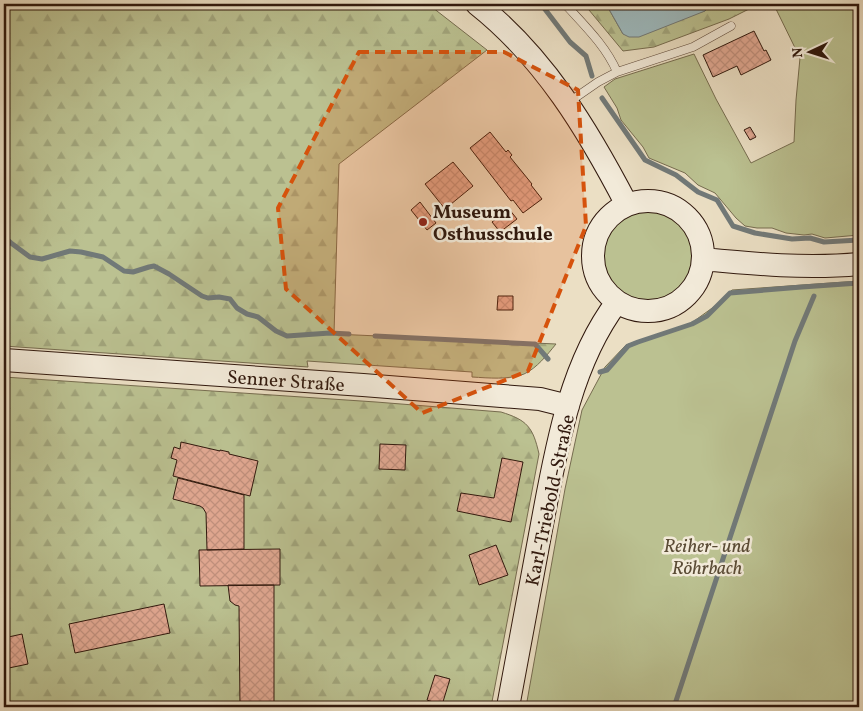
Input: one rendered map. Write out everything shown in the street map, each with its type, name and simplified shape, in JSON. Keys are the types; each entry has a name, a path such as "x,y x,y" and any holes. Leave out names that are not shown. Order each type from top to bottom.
{"street":[{"path":"477,4 525,49 568,102 594,144 627,205"},
{"path":"649,201 668,205 683,213 694,226 701,241 703,259 699,277 688,294 669,307 647,311 626,307 610,296 598,280 594,263 594,245 601,228 612,214 627,205 649,201"},
{"path":"703,259 806,266 859,264"},
{"name":"Karl-Triebold-Straße","path":"508,707 550,486 568,406 576,380 593,342 602,324 617,302"},
{"name":"Senner Straße","path":"4,360 540,399 568,406"}],"lane":[{"path":"565,4 605,49 617,72"},
{"path":"568,102 617,72 693,47 731,26"}],"highlighted area":[{"path":"359,52 504,52 578,90 586,226 528,371 422,413 286,289 278,208"}],"green space":[{"path":"4,4 428,4 487,50 339,164 334,334 556,344 542,361 524,374 498,378 472,377 472,372 307,361 308,367 4,346"},
{"path":"584,4 606,4 623,34 705,11 712,4 759,4 729,19 654,47 623,51"},
{"path":"782,4 859,4 859,235 825,238 812,234 786,233 772,228 745,226 715,193 698,185 685,173 649,158 643,147 621,120 617,108 604,87 615,79 694,54 751,163 794,142 800,58 775,7"},
{"path":"648,210 665,214 680,224 690,239 694,256 690,273 680,288 665,298 648,302 631,298 616,288 606,273 602,256 606,239 616,224 631,214"},
{"name":"Reiher- und Röhrbach","path":"859,281 859,707 526,707 565,489 582,410 605,367 626,345 690,324 715,306 732,290"},
{"path":"4,377 501,412 523,422 528,426 534,437 539,454 491,707 4,707"}],"water":[{"path":"606,4 712,4 705,11 639,37 629,37 623,34"}],"building":[{"path":"754,31 771,60 741,75 737,66 713,77 703,55"},
{"path":"750,127 756,137 750,140 744,130"},
{"path":"490,132 506,152 508,150 512,155 510,157 542,199 523,213 513,200 511,201 470,148"},
{"path":"453,162 473,186 445,209 425,184"},
{"path":"420,202 436,223 427,230 411,210"},
{"path":"509,209 517,219 500,232 492,222"},
{"path":"498,296 513,296 513,310 497,310"},
{"path":"181,442 229,452 229,454 258,461 250,496 173,476 177,460 171,458 174,447 180,449"},
{"path":"380,444 406,445 405,470 379,469"},
{"path":"502,458 523,462 511,522 457,511 461,493 494,498"},
{"path":"178,478 244,495 244,549 207,550 206,513 200,506 173,499"},
{"path":"496,545 508,575 479,585 469,555"},
{"path":"280,549 280,585 200,586 199,550"},
{"path":"228,585 274,585 274,707 240,707 239,606 230,601"},
{"path":"164,604 170,633 75,653 69,624"},
{"path":"22,634 28,664 4,669 4,638"},
{"path":"435,675 450,679 442,705 427,700"}],"waterway":[{"path":"541,4 570,42 586,56 592,76"},
{"path":"602,98 645,160 676,175 698,192 717,200 733,226 755,233 792,239 810,238 824,242 859,240"},
{"path":"4,237 30,257 42,259 70,251 103,257 124,271 133,272 154,266 202,296 230,299 237,308 247,314 258,317 276,331 287,336 330,333 349,334"},
{"path":"600,372 607,370 628,346 692,324 707,316 730,293 859,283"},
{"path":"674,707 795,341 814,296"},
{"path":"375,336 535,344 548,359"}],"place":[{"name":"Museum Osthusschule","path":"423,222"}]}
